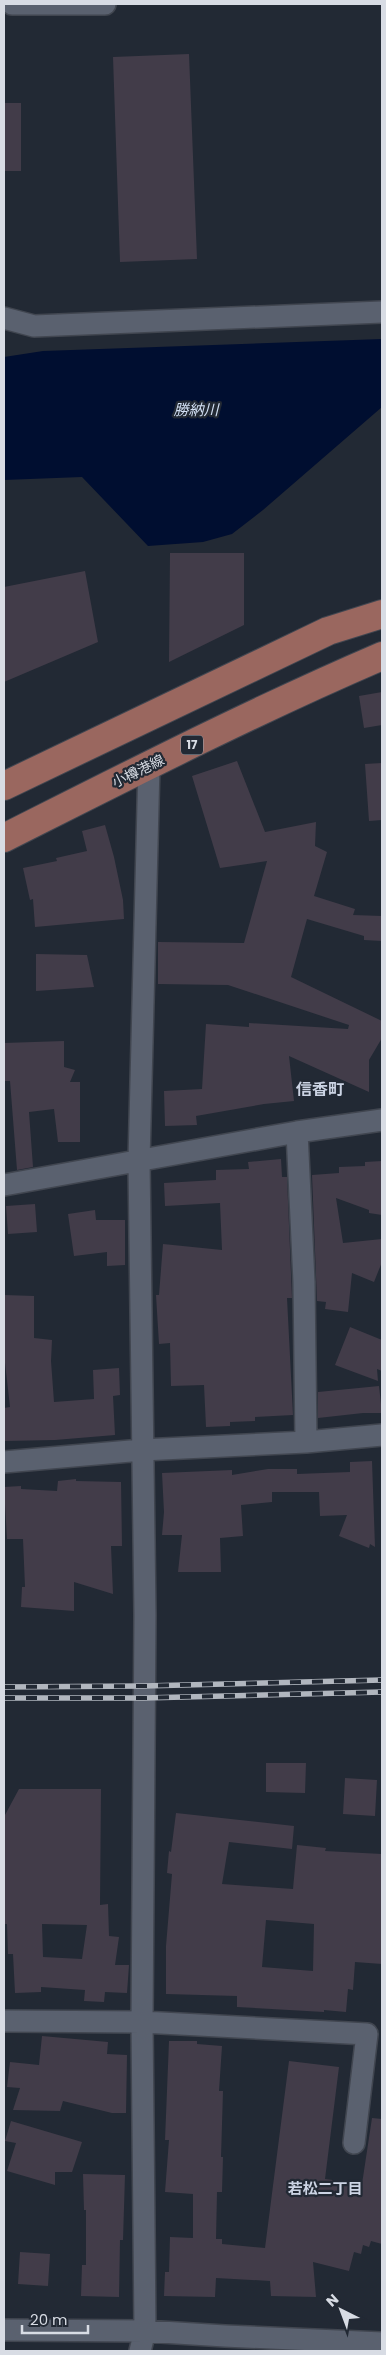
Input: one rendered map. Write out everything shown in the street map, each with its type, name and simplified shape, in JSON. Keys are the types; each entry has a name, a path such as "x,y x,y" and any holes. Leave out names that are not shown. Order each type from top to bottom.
{"main road":[{"path":"4,786 328,631 382,614"},
{"name":"小樽港線","path":"4,838 150,765 325,681 382,656"}],"street":[{"path":"12,4 105,4"},
{"path":"4,318 34,326 382,312"},
{"path":"140,2351 145,2330 142,2022 145,1615 139,1161 150,765"},
{"path":"4,1185 297,1132 382,1120"},
{"path":"297,1132 304,1282 306,1442"},
{"path":"4,1462 142,1450 306,1442 382,1435"},
{"path":"4,2022 142,2022 367,2034 354,2144"},
{"path":"4,2330 145,2330 225,2336 377,2343"}],"water":[{"name":"勝納川","path":"382,339 382,407 263,510 232,534 203,542 148,546 82,477 4,480 4,357 43,351"}],"building":[{"path":"189,54 197,259 120,262 113,57"},
{"path":"4,103 21,103 21,171 4,171"},
{"path":"170,553 244,553 244,625 169,662"},
{"path":"85,571 98,642 4,682 4,587"},
{"path":"382,692 382,725 364,728 359,696"},
{"path":"237,761 265,832 316,822 315,846 327,852 314,896 355,909 353,915 382,916 382,941 364,940 364,936 307,919 291,977 382,1021 382,1038 369,1060 369,1092 289,1056 294,1101 264,1104 196,1116 197,1125 165,1126 164,1091 202,1089 206,1024 249,1027 249,1023 348,1029 349,1025 228,985 158,984 158,942 244,943 267,861 220,868 192,776"},
{"path":"382,763 382,820 369,821 365,764"},
{"path":"105,825 123,900 124,919 35,927 33,899 30,900 23,868 57,861 56,858 87,851 82,831"},
{"path":"36,954 87,955 94,987 36,991"},
{"path":"64,1041 64,1067 75,1070 70,1082 80,1082 80,1142 58,1142 54,1109 29,1112 33,1167 17,1170 10,1081 4,1081 4,1043"},
{"path":"281,1159 282,1177 287,1177 292,1298 287,1298 293,1415 255,1417 255,1421 230,1422 230,1426 206,1427 204,1385 171,1386 170,1343 159,1344 156,1295 159,1295 163,1244 222,1250 220,1203 165,1206 164,1183 216,1180 216,1170 249,1169 248,1162"},
{"path":"382,1161 382,1215 369,1213 369,1210 336,1198 343,1243 382,1239 382,1262 374,1282 352,1273 348,1312 325,1309 326,1302 317,1301 312,1175 339,1173 339,1167 365,1166 365,1162"},
{"path":"35,1204 37,1232 8,1234 6,1206"},
{"path":"95,1210 96,1220 125,1220 125,1265 107,1266 107,1252 74,1256 68,1214"},
{"path":"4,1295 34,1296 34,1338 52,1340 51,1361 54,1402 94,1399 93,1370 119,1368 120,1395 113,1396 115,1435 55,1440 4,1441 4,1408 10,1407 4,1354"},
{"path":"350,1327 382,1340 382,1371 377,1369 378,1381 335,1365"},
{"path":"379,1386 382,1413 318,1418 318,1392"},
{"path":"372,1461 375,1547 370,1544 369,1548 339,1536 347,1515 320,1516 319,1492 272,1492 272,1502 241,1505 243,1536 220,1538 221,1572 178,1572 182,1535 162,1535 164,1512 162,1473 232,1470 232,1475 268,1469 297,1469 297,1474 350,1472 350,1462"},
{"path":"76,1479 76,1481 121,1482 122,1546 111,1546 113,1594 74,1582 74,1611 21,1607 22,1587 25,1587 23,1539 7,1539 4,1487 21,1486 21,1489 57,1491 58,1481"},
{"path":"266,1763 306,1763 305,1793 266,1792"},
{"path":"345,1778 377,1780 375,1816 343,1814"},
{"path":"19,1789 101,1789 100,1905 108,1904 109,1936 119,1937 115,1965 129,1965 127,1993 105,1992 104,2002 84,2001 85,1990 41,1987 41,1992 15,1993 13,1954 8,1954 7,1924 4,1924 5,1815","holes":["42,1924 87,1925 82,1959 43,1957"]},
{"path":"176,1813 294,1826 292,1849 229,1842 222,1884 293,1889 297,1845 326,1848 325,1851 382,1854 382,1964 355,1962 353,1990 348,1989 346,2012 237,2007 237,1996 166,1994 166,1946 172,1874 167,1873 169,1851 171,1852","holes":["266,1920 314,1924 313,1971 262,1967"]},
{"path":"42,2036 108,2042 107,2054 127,2055 126,2113 112,2113 63,2101 60,2111 13,2110 20,2088 7,2087 10,2062 39,2065"},
{"path":"169,2041 197,2041 197,2044 222,2046 219,2091 223,2091 222,2192 217,2192 216,2239 222,2239 222,2244 265,2248 289,2061 339,2067 325,2179 362,2184 372,2118 382,2119 382,2244 371,2241 369,2247 363,2245 361,2254 354,2252 349,2271 313,2262 316,2297 271,2296 270,2281 216,2278 215,2297 164,2296 165,2272 169,2272 170,2237 193,2238 193,2194 165,2192 169,2140 165,2140"},
{"path":"11,2121 82,2142 72,2172 55,2172 55,2185 7,2171 16,2143 5,2141"},
{"path":"83,2174 125,2175 123,2240 120,2240 119,2297 81,2296 82,2265 86,2265 86,2210 84,2210"},
{"path":"20,2252 50,2254 48,2286 18,2284"}],"railway":[{"path":"4,1687 143,1686 382,1680"},
{"path":"4,1698 143,1698 382,1692"}],"district":[{"name":"信香町","path":"320,1089"},
{"name":"若松二丁目","path":"325,2189"}]}
